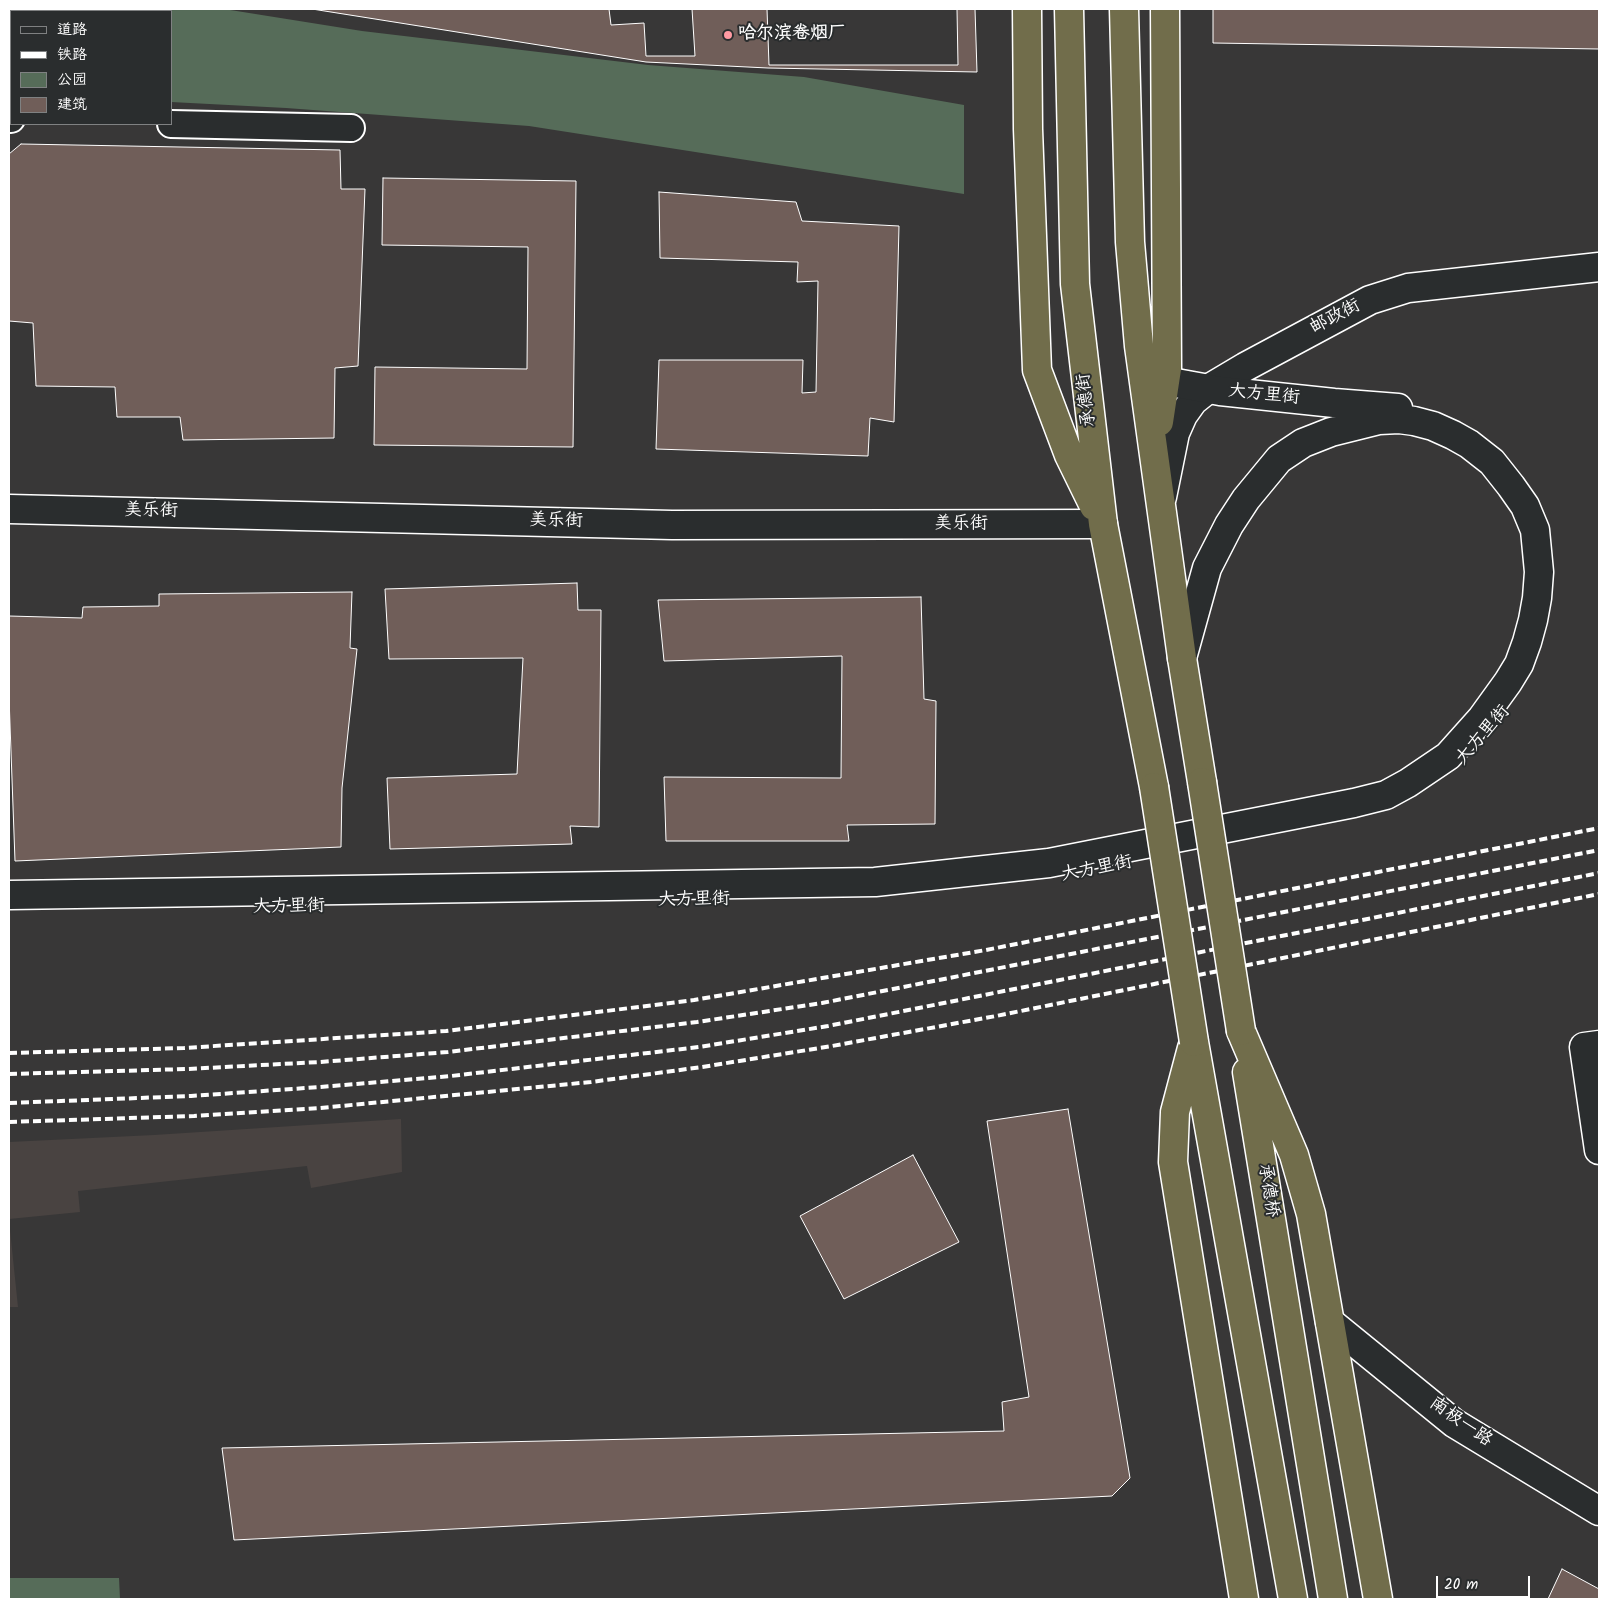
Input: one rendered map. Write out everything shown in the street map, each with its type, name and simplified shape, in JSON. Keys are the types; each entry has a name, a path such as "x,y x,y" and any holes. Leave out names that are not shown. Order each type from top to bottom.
{"highway":[{"path":"1027,9 1028,129 1037,370 1069,455 1103,524"},
{"name":"承德街","path":"1069,9 1075,284 1103,524 1154,787 1194,1042"},
{"path":"1124,9 1130,242 1139,346 1182,658"},
{"path":"1154,451 1167,370 1168,238 1165,9"},
{"name":"承德桥","path":"1182,658 1333,1599"},
{"path":"1241,1031 1294,1155 1311,1214 1378,1599"},
{"path":"1194,1042 1175,1112 1173,1162 1244,1599"},
{"path":"1194,1042 1293,1599"}],"main road":[{"name":"邮政街","path":"1161,501 1176,434 1183,415 1192,401 1245,367 1370,300 1408,288 1599,267"},
{"name":"大方里街","path":"9,914 776,900 1062,878 1345,821 1380,811 1434,785 1477,749 1514,702 1538,657 1551,618 1556,563 1555,538 1545,509 1534,489 1518,468 1492,442 1468,428 1428,411 1208,389 1165,381"},
{"name":"大方里街","path":"9,895 875,882 1049,863 1328,809 1386,795 1408,783 1448,756 1482,718 1519,664 1533,620 1539,572 1535,530 1525,506 1492,462 1469,444 1453,435 1433,426 1399,419 1379,420 1331,432 1303,443 1279,459 1246,498 1229,525 1207,568 1182,658"},
{"name":"美乐街","path":"9,509 672,525 1103,524"},
{"path":"1599,1045 1584,1047 1599,1150"},
{"name":"南极一路","path":"1330,1322 1454,1423 1599,1511"}],"street":[{"path":"172,124 351,128"}],"shaded area":[{"path":"401,1119 402,1172 311,1188 307,1166 78,1191 80,1212 9,1219 9,1142 154,1135"},
{"path":"9,1220 18,1307 9,1307"}],"green space":[{"path":"9,9 224,9 362,31 648,65 804,77 964,105 964,194 529,126 286,108 172,102 172,10 10,10 9,95"},
{"path":"9,1578 119,1578 120,1599 9,1599"}],"building":[{"name":"哈尔滨卷烟厂","path":"312,9 975,9 977,72 768,68 646,62"},
{"path":"609,9 692,9 695,56 646,56 644,23 611,25"},
{"path":"767,9 957,9 958,65 769,65"},
{"path":"1213,9 1599,9 1599,49 1213,43"},
{"path":"21,144 340,150 341,189 365,189 358,366 335,368 334,438 183,440 180,417 117,417 115,387 36,386 33,323 9,321 9,154"},
{"path":"383,178 576,181 573,447 374,445 375,367 527,369 528,247 382,245"},
{"path":"659,192 796,202 802,221 899,226 894,422 870,418 868,456 656,449 659,360 803,360 802,393 816,392 818,281 797,282 798,262 660,258"},
{"path":"577,583 578,610 601,610 599,827 570,826 572,844 390,849 387,778 517,774 523,658 389,659 385,589"},
{"path":"352,592 350,648 357,649 342,788 341,847 15,861 9,697 9,616 82,618 83,607 159,606 159,594"},
{"path":"921,597 924,699 936,701 935,824 847,825 849,841 666,841 664,777 841,778 842,656 664,661 658,600"},
{"path":"1068,1109 1130,1478 1112,1496 234,1540 222,1448 1004,1431 1002,1402 1029,1397 987,1121"},
{"path":"913,1155 959,1242 844,1299 800,1216"},
{"path":"1562,1569 1599,1589 1599,1599 1548,1599"}],"railway":[{"path":"9,1053 184,1048 446,1031 694,1000 986,950 1599,828"},
{"path":"9,1074 187,1069 320,1062 448,1052 697,1022 822,1003 1599,850"},
{"path":"9,1103 191,1096 320,1087 451,1076 699,1047 828,1026 1599,873"},
{"path":"9,1122 194,1116 320,1108 591,1082 702,1067 832,1046 996,1016 1599,894"}],"place":[{"name":"哈尔滨卷烟厂","path":"728,35"}]}
